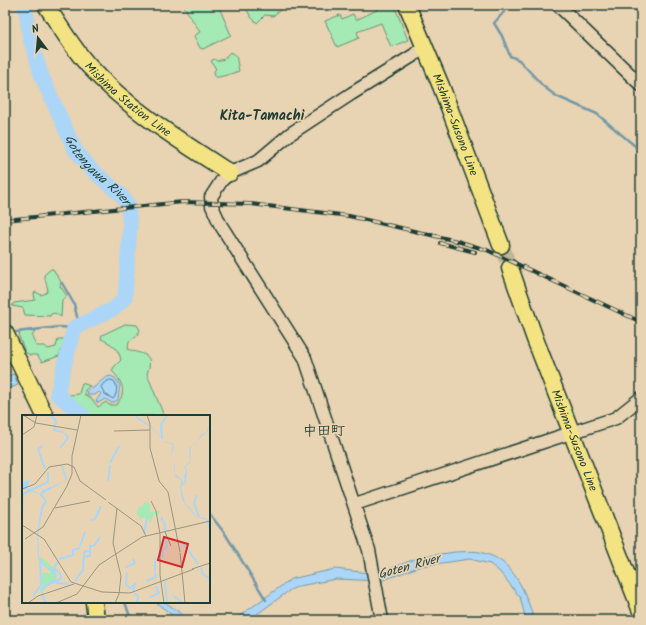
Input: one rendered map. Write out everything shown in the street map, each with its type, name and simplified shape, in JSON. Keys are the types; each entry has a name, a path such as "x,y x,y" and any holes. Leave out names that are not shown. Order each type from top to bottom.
{"main road":[{"name":"Mishima Station Line","path":"46,5 78,54 128,104 230,173"},
{"name":"Mishima-Susono Line","path":"407,5 425,45 501,245"},
{"name":"Mishima-Susono Line","path":"510,268 571,432 641,611"},
{"path":"5,333 45,415"},
{"path":"94,603 96,620"}],"street":[{"path":"558,5 641,85"},
{"path":"382,620 369,550 306,358 220,224 212,206 211,197 213,191 230,173 258,161 290,134 350,94 414,55 425,45"},
{"path":"355,504 616,418 641,398"}],"green space":[{"path":"183,5 218,5 231,35 203,49 200,48 194,36 200,32"},
{"path":"244,5 280,5 280,10 273,16 265,15 257,23 251,17"},
{"path":"374,5 394,5 408,40 391,47 381,23 357,32 359,38 337,47 325,21 340,15 342,19 353,14 356,20 377,10"},
{"path":"230,52 236,55 239,71 215,77 214,71 216,69 211,61 214,59 217,61 224,59"},
{"path":"53,269 61,282 60,286 67,296 62,300 61,317 55,313 51,314 50,316 25,315 23,308 12,306 14,303 35,300 34,293 36,292 41,295 46,293 48,290 44,275"},
{"path":"125,324 137,325 140,330 136,337 129,341 128,349 143,354 150,361 147,374 164,415 86,415 71,402 72,398 69,395 79,394 82,383 90,386 85,390 85,396 91,398 98,407 106,402 109,405 116,405 122,396 121,383 112,371 121,360 120,356 114,347 101,339 102,335"},
{"path":"20,332 35,332 32,336 36,346 45,346 48,349 56,347 58,339 69,339 63,345 59,356 42,362 37,355 30,355 25,352 19,336"}],"water":[{"path":"14,374 18,385 5,390 5,377"},
{"path":"110,376 115,378 120,385 118,400 112,403 105,399 98,403 96,401 101,394 99,392 95,395 87,395 88,390"},
{"name":"Goten River","path":"455,552 480,552 494,557 503,563 511,570 523,589 534,620 526,620 520,597 500,572 490,564 470,559 421,566 381,581 336,579 299,586 290,590 249,620 234,620 291,579 335,569 369,573 382,572 420,557"},
{"path":"156,603 166,603 190,620 179,620"}],"waterway":[{"name":"Gotengawa River","path":"25,5 30,38 42,77 75,150 91,169 121,195 128,204 130,227 125,298 115,308 74,328 57,394 82,415"},
{"path":"504,12 494,23 502,36 510,56 519,60 543,86 556,96 597,114 641,151"},
{"path":"62,283 74,304 79,325"},
{"path":"16,332 59,327 74,328"},
{"path":"210,514 226,535 266,600"},
{"path":"125,603 131,620"}],"tunnel":[{"path":"501,245 510,268"}],"railway":[{"path":"5,220 183,202 251,204 349,216 457,241 487,250 641,322"},
{"path":"440,243 475,252"}],"district":[{"name":"Kita-Tamachi","path":"262,116"},
{"name":"中田町","path":"324,431"}]}
